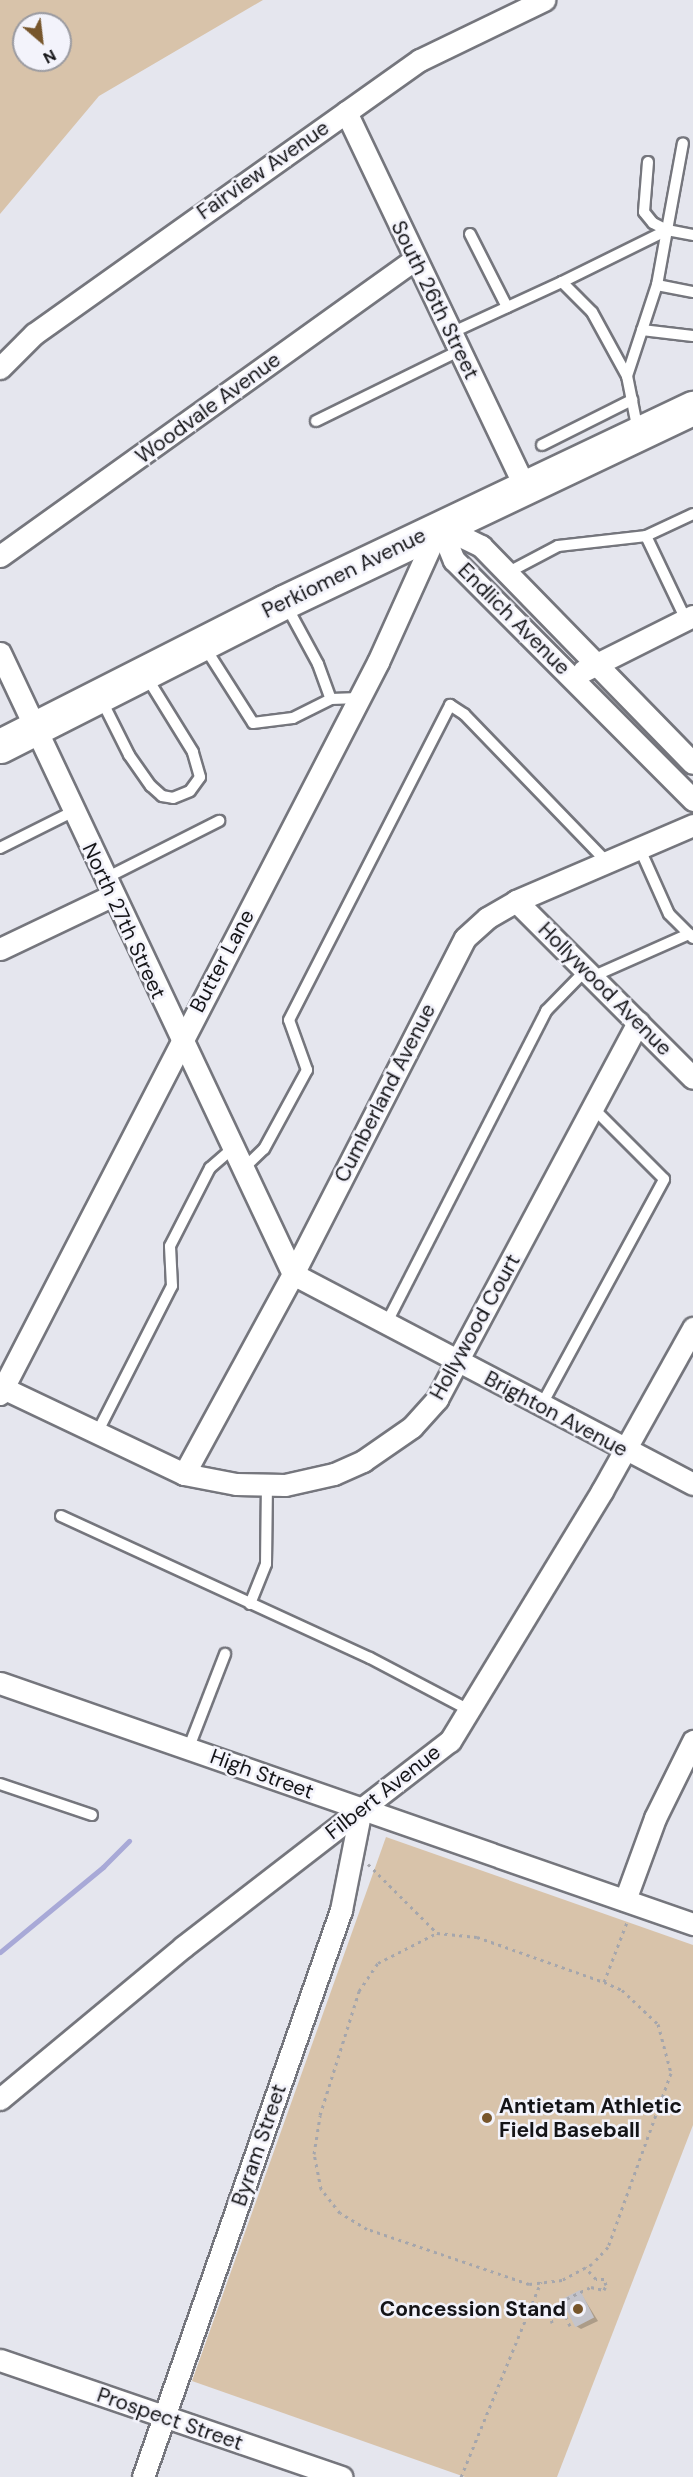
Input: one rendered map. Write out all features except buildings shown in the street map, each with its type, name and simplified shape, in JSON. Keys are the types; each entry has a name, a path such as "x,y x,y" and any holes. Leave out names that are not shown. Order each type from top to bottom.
{"main road":[{"name":"Perkiomen Avenue","path":"0,746 284,602 440,526 693,408"}],"street":[{"name":"Fairview Avenue","path":"0,368 34,334 420,60 544,0"},
{"name":"South 26th Street","path":"346,111 525,488"},
{"name":"Woodvale Avenue","path":"0,556 416,259"},
{"name":"Endlich Avenue","path":"440,526 481,546 505,574 693,763"},
{"name":"Endlich Avenue","path":"440,526 454,560 693,800"},
{"name":"Butter Lane","path":"2,1391 180,1040 359,698 440,526"},
{"path":"572,677 690,618"},
{"name":"North 27th Street","path":"0,653 36,728 72,812 293,1274"},
{"name":"Cumberland Avenue","path":"184,1474 293,1274 457,950 477,925 516,901 638,846 693,825"},
{"path":"0,949 109,887"},
{"name":"Hollywood Avenue","path":"516,901 590,972 693,1078"},
{"name":"Hollywood Court","path":"2,1391 184,1474 236,1484 267,1485 334,1474 389,1445 437,1399 638,1022"},
{"name":"Brighton Avenue","path":"293,1274 693,1485"},
{"name":"Filbert Avenue","path":"0,2098 183,1947 450,1741 467,1709 626,1450 693,1328"},
{"name":"High Street","path":"0,1683 189,1747 627,1908 693,1924"},
{"path":"627,1908 655,1818 693,1741"},
{"name":"Byram Street","path":"143,2477 341,1910 355,1851 361,1809"},
{"name":"Prospect Street","path":"0,2360 341,2477"}],"lane":[{"path":"627,375 657,285 683,143"},
{"path":"648,162 644,212 653,223 667,230 693,235"},
{"path":"316,421 455,342 507,307 667,230"},
{"path":"470,234 507,307"},
{"path":"562,282 592,312 627,375 639,434"},
{"path":"657,285 693,292"},
{"path":"642,330 693,336"},
{"path":"542,444 632,400"},
{"path":"505,574 558,546 646,536 693,514"},
{"path":"646,536 690,618"},
{"path":"284,602 318,664 331,699"},
{"path":"203,643 253,723 293,718 331,699 359,698"},
{"path":"100,696 129,755 152,786 162,796 173,798 190,791 200,777 193,752 145,673"},
{"path":"242,1170 264,1149 307,1070 289,1020 450,705 464,714 606,861"},
{"path":"0,848 72,812"},
{"path":"109,887 219,821"},
{"path":"386,1324 546,1011 590,972 691,936 669,914 638,846"},
{"path":"541,1406 664,1179 593,1108"},
{"path":"97,1433 172,1286 170,1246 210,1168 232,1149"},
{"path":"250,1604 266,1564 267,1485"},
{"path":"61,1516 370,1658 467,1709"},
{"path":"189,1747 225,1654"},
{"path":"0,1784 92,1815"}],"path":[{"path":"355,1851 437,1933"},
{"path":"604,1982 627,1908"},
{"path":"437,1933 477,1937 604,1982 621,1990 658,2024 671,2073 608,2247 585,2267 562,2280 529,2284 367,2229 340,2213 321,2189 314,2154 320,2115 358,1991 378,1963 437,1933"},
{"path":"552,2323 550,2311 561,2305 560,2302 591,2287 604,2290 604,2279 596,2280 585,2267"},
{"path":"461,2477 541,2282"},
{"path":"561,2305 570,2326"}],"shaded area":[{"path":"0,0 263,0 99,96 0,214"},
{"path":"386,1837 693,1945 693,2125 557,2477 465,2477 192,2381"}],"waterway":[{"path":"0,1952 103,1867 129,1841"}],"place":[{"name":"Antietam Athletic Field Baseball","path":"487,2118"},
{"name":"Concession Stand","path":"578,2309"}]}
